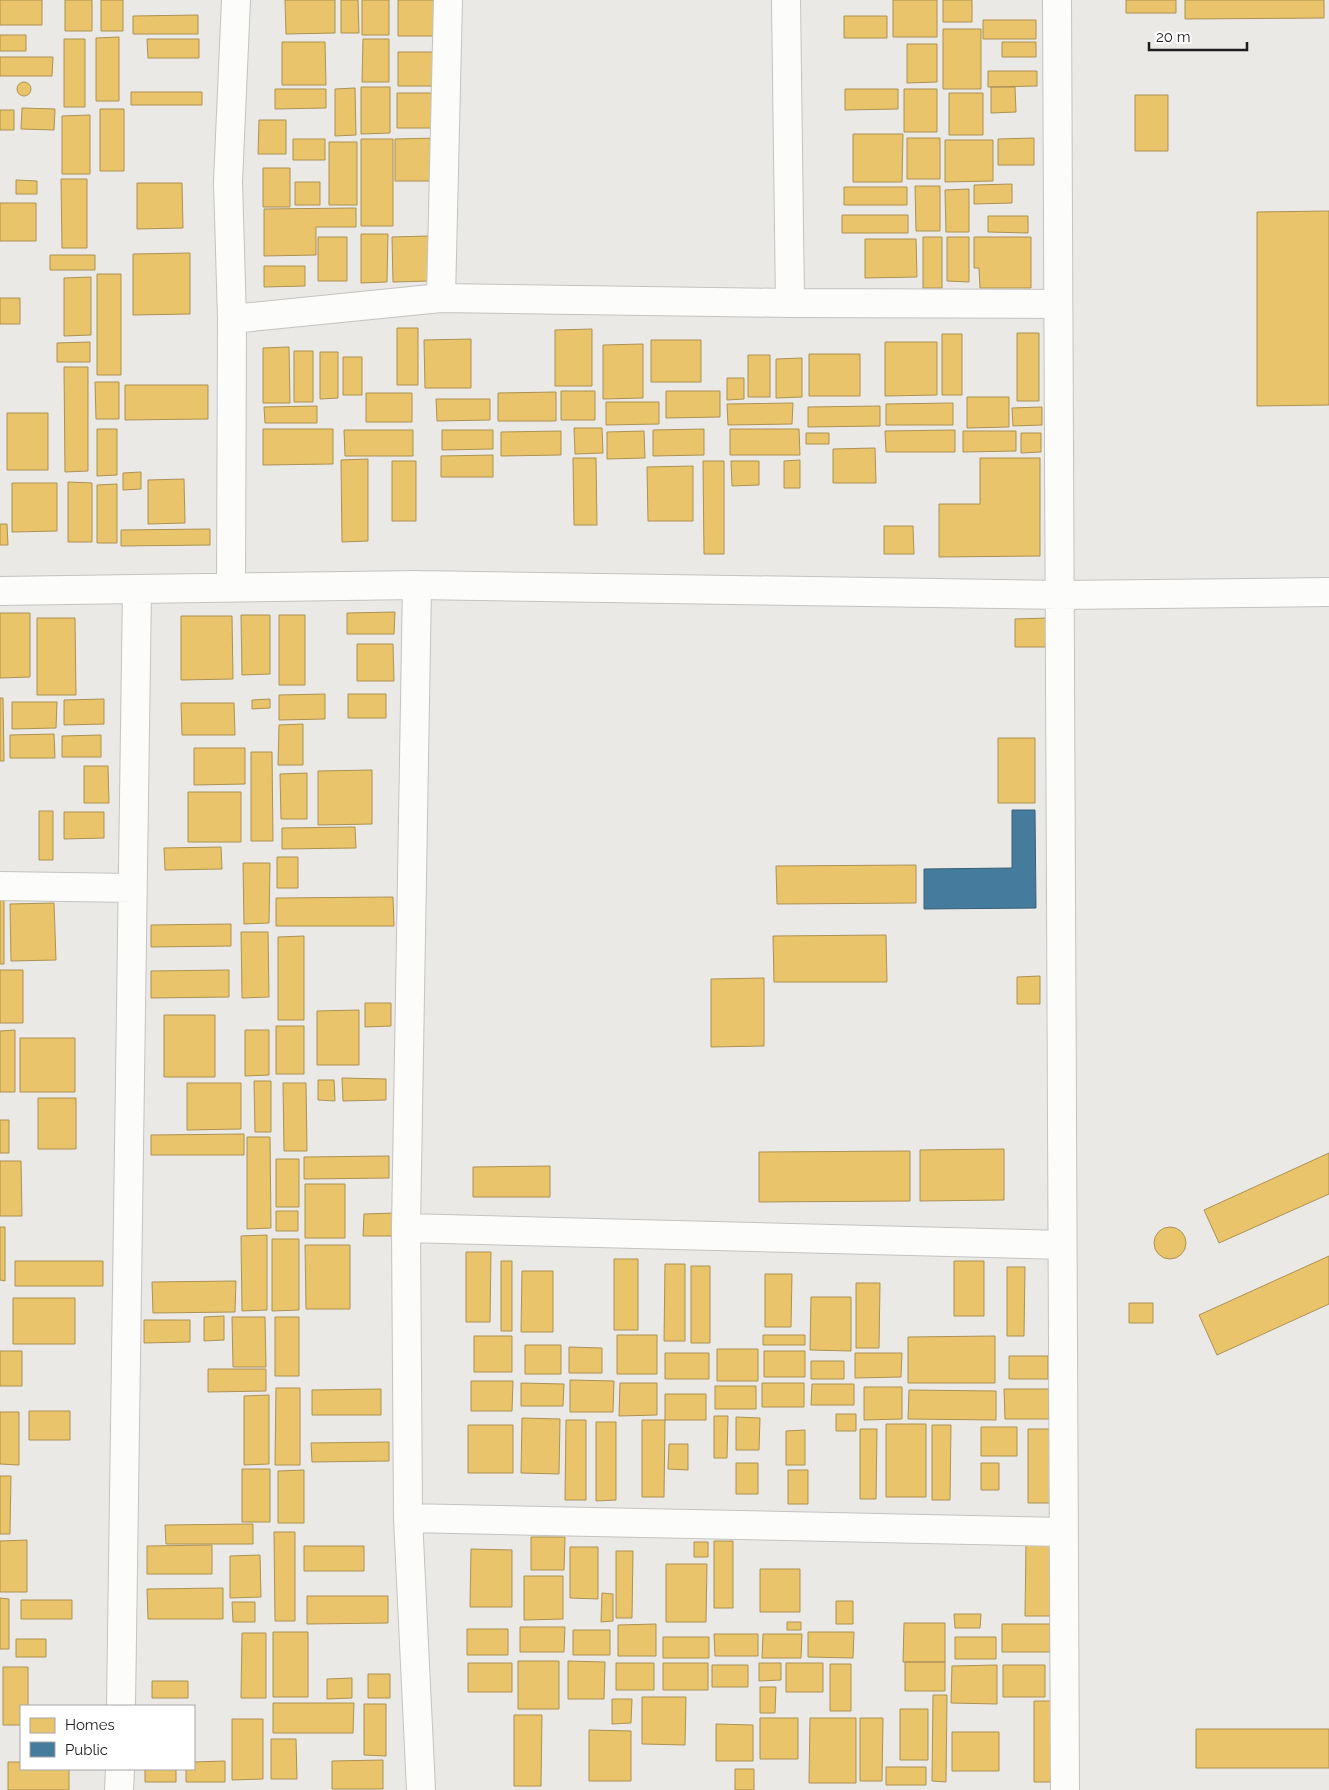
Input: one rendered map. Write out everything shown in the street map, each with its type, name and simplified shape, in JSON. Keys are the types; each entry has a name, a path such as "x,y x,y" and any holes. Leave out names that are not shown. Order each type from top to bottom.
{"street":[{"path":"231,588 232,319 228,182 236,0"},
{"path":"441,298 448,0"},
{"path":"786,0 790,302"},
{"path":"1056,0 1064,1790"},
{"path":"232,319 441,298 1058,304"},
{"path":"417,585 406,1228 408,1518 421,1790"},
{"path":"0,591 417,585 1059,595 1329,592"},
{"path":"121,1705 137,589"},
{"path":"0,886 132,888"},
{"path":"406,1228 1062,1245"},
{"path":"408,1518 1063,1532"},
{"path":"120,1770 120,1790"}],"building: Homes":[{"path":"0,0 42,0 42,25 0,25"},
{"path":"65,0 92,0 92,31 65,31"},
{"path":"101,0 123,0 123,31 101,31"},
{"path":"285,0 335,0 335,33 286,34"},
{"path":"341,0 358,0 359,33 341,33"},
{"path":"362,0 389,0 389,35 362,35"},
{"path":"398,0 440,0 440,36 398,36"},
{"path":"893,0 937,0 937,37 893,37"},
{"path":"943,0 972,0 972,22 943,22"},
{"path":"1126,0 1176,0 1176,13 1126,13"},
{"path":"1185,0 1324,0 1324,18 1185,19"},
{"path":"198,15 198,34 133,34 133,16"},
{"path":"844,16 887,16 887,38 844,38"},
{"path":"983,20 1036,20 1036,39 983,39"},
{"path":"943,29 981,29 981,89 943,89"},
{"path":"0,35 26,35 26,51 0,51"},
{"path":"119,37 119,101 96,101 96,38"},
{"path":"64,39 85,39 85,107 64,107"},
{"path":"147,39 199,39 199,58 148,58"},
{"path":"363,39 389,39 389,82 362,82"},
{"path":"282,42 325,42 326,85 282,85"},
{"path":"1002,42 1036,42 1036,57 1002,57"},
{"path":"907,44 937,44 937,82 907,83"},
{"path":"398,52 441,52 441,86 398,86"},
{"path":"0,57 53,57 52,76 0,76"},
{"path":"988,71 1037,71 1037,86 988,87"},
{"path":"21,82 27,82 31,89 27,96 21,96 17,92 17,86"},
{"path":"361,87 390,87 390,133 361,134"},
{"path":"991,87 1015,87 1016,112 991,113"},
{"path":"355,88 356,135 335,136 335,89"},
{"path":"275,89 326,89 326,108 275,109"},
{"path":"845,89 898,89 898,109 845,110"},
{"path":"904,89 937,89 937,132 904,132"},
{"path":"131,92 202,92 202,105 131,105"},
{"path":"397,93 439,93 439,128 397,128"},
{"path":"949,93 983,93 983,135 949,135"},
{"path":"1135,95 1168,95 1168,151 1135,151"},
{"path":"22,108 55,109 54,130 21,129"},
{"path":"100,109 124,109 124,171 100,171"},
{"path":"0,110 14,110 14,130 0,130"},
{"path":"90,115 90,174 62,174 62,116"},
{"path":"259,120 286,120 286,154 258,154"},
{"path":"853,134 903,134 902,182 853,182"},
{"path":"440,138 440,181 395,181 395,139"},
{"path":"907,138 940,138 940,179 907,179"},
{"path":"1034,138 1034,165 998,165 998,139"},
{"path":"293,139 325,139 325,160 293,160"},
{"path":"361,139 393,139 393,226 361,226"},
{"path":"945,140 993,140 993,181 945,182"},
{"path":"329,142 357,142 357,205 329,205"},
{"path":"263,168 290,168 290,207 263,207"},
{"path":"61,179 87,179 87,248 62,248"},
{"path":"16,180 37,181 37,194 16,194"},
{"path":"295,182 320,182 320,205 295,205"},
{"path":"137,183 182,183 183,228 137,229"},
{"path":"1012,184 1012,203 974,204 974,185"},
{"path":"915,186 940,186 940,231 916,231"},
{"path":"844,187 907,187 907,205 844,205"},
{"path":"969,189 969,232 946,232 945,190"},
{"path":"0,203 36,203 36,241 0,241"},
{"path":"356,208 356,227 316,227 316,255 264,256 264,209"},
{"path":"1329,211 1329,405 1257,406 1257,212"},
{"path":"842,215 908,215 908,233 842,233"},
{"path":"988,216 1028,216 1028,233 988,232"},
{"path":"361,234 388,234 387,282 361,283"},
{"path":"429,236 429,281 393,282 392,237"},
{"path":"318,237 347,237 347,281 318,281"},
{"path":"923,237 942,237 942,288 923,288"},
{"path":"947,237 969,237 969,282 947,281"},
{"path":"974,237 1031,237 1031,288 980,288 979,268 974,268"},
{"path":"865,239 916,239 917,277 865,278"},
{"path":"190,253 190,314 133,315 133,254"},
{"path":"50,255 95,255 95,270 50,270"},
{"path":"264,266 305,266 305,286 264,287"},
{"path":"97,274 121,274 121,375 97,375"},
{"path":"91,277 91,335 64,336 64,278"},
{"path":"0,298 20,298 20,324 0,324"},
{"path":"397,328 418,328 418,385 397,385"},
{"path":"592,329 592,386 555,386 555,330"},
{"path":"1017,333 1039,333 1039,401 1017,401"},
{"path":"942,334 962,334 962,395 942,395"},
{"path":"471,339 471,388 425,388 424,340"},
{"path":"651,340 701,340 701,382 651,382"},
{"path":"90,342 90,362 57,362 57,343"},
{"path":"885,342 937,342 937,395 885,396"},
{"path":"643,344 643,398 603,399 603,345"},
{"path":"289,347 290,403 263,403 263,348"},
{"path":"294,351 313,351 313,402 294,402"},
{"path":"320,352 338,352 338,398 320,399"},
{"path":"809,354 860,354 860,396 809,396"},
{"path":"748,355 770,355 770,397 748,397"},
{"path":"343,357 362,357 362,395 343,395"},
{"path":"802,358 802,397 776,398 776,359"},
{"path":"64,367 88,367 88,471 65,472"},
{"path":"727,378 744,378 744,399 727,400"},
{"path":"95,382 119,382 119,419 96,419"},
{"path":"125,385 208,385 208,419 125,420"},
{"path":"561,391 595,391 595,420 561,420"},
{"path":"666,391 720,391 720,417 666,418"},
{"path":"556,392 556,421 498,421 498,393"},
{"path":"366,393 412,393 412,422 366,422"},
{"path":"967,397 1009,397 1009,427 967,428"},
{"path":"436,399 490,399 490,420 437,421"},
{"path":"606,402 659,402 659,424 606,425"},
{"path":"793,403 792,424 728,425 727,404"},
{"path":"953,403 953,425 886,425 886,404"},
{"path":"317,406 317,423 265,423 264,407"},
{"path":"880,406 880,426 808,427 808,407"},
{"path":"1042,407 1042,425 1013,426 1012,408"},
{"path":"7,413 48,413 48,470 7,470"},
{"path":"574,428 602,428 603,453 575,454"},
{"path":"97,429 117,429 117,475 97,476"},
{"path":"263,429 333,429 333,464 263,465"},
{"path":"704,429 704,455 653,456 653,430"},
{"path":"730,429 799,429 800,455 730,455"},
{"path":"344,430 413,430 413,456 345,456"},
{"path":"442,430 493,430 493,449 442,450"},
{"path":"955,430 955,452 886,452 885,431"},
{"path":"561,431 561,455 501,456 501,432"},
{"path":"644,431 645,458 607,459 607,432"},
{"path":"963,431 1016,431 1016,451 963,452"},
{"path":"806,433 829,433 829,444 806,444"},
{"path":"1021,433 1041,433 1041,452 1021,453"},
{"path":"875,448 876,483 833,483 833,449"},
{"path":"493,455 493,477 441,477 441,456"},
{"path":"573,458 596,458 597,525 574,525"},
{"path":"980,458 1040,458 1040,556 939,557 939,504 980,504"},
{"path":"368,459 368,541 342,542 341,460"},
{"path":"800,460 800,488 784,488 784,461"},
{"path":"392,461 416,461 416,521 392,521"},
{"path":"703,461 724,461 724,554 704,554"},
{"path":"731,461 759,461 759,485 732,486"},
{"path":"693,466 693,521 648,521 647,467"},
{"path":"141,472 141,489 123,490 123,473"},
{"path":"184,479 185,523 148,524 148,480"},
{"path":"68,482 92,483 92,542 68,542"},
{"path":"12,483 57,483 57,531 12,532"},
{"path":"117,484 117,543 97,543 97,485"},
{"path":"0,524 7,524 8,545 0,545"},
{"path":"884,526 913,526 914,554 884,554"},
{"path":"210,529 210,545 121,546 121,530"},
{"path":"395,612 394,634 347,634 347,613"},
{"path":"0,613 30,613 30,677 0,678"},
{"path":"241,615 270,615 270,674 242,675"},
{"path":"279,615 305,615 305,685 279,685"},
{"path":"181,616 232,616 233,679 181,680"},
{"path":"37,618 75,618 76,695 37,695"},
{"path":"1048,618 1048,647 1015,647 1015,619"},
{"path":"357,644 393,644 394,681 357,681"},
{"path":"325,694 325,719 279,720 279,695"},
{"path":"348,694 386,694 386,718 348,718"},
{"path":"0,698 3,698 4,761 0,761"},
{"path":"104,699 104,724 64,725 64,700"},
{"path":"270,699 270,708 252,709 252,700"},
{"path":"12,702 57,702 56,728 12,729"},
{"path":"181,703 234,703 235,735 182,735"},
{"path":"303,724 303,765 278,765 279,725"},
{"path":"54,734 55,758 10,758 10,735"},
{"path":"101,735 101,757 62,757 62,736"},
{"path":"998,738 1035,738 1035,803 998,803"},
{"path":"194,748 245,748 245,784 194,785"},
{"path":"251,752 272,752 273,841 251,841"},
{"path":"84,766 108,766 109,803 84,803"},
{"path":"372,770 372,824 318,825 318,771"},
{"path":"307,773 307,819 281,819 280,774"},
{"path":"188,792 241,792 241,842 188,842"},
{"path":"39,811 53,811 53,860 39,860"},
{"path":"64,812 104,812 104,838 64,839"},
{"path":"355,827 356,848 282,849 282,828"},
{"path":"221,847 222,869 165,870 164,848"},
{"path":"277,857 298,857 298,888 277,888"},
{"path":"243,863 270,863 269,923 244,924"},
{"path":"916,865 916,903 777,904 776,866"},
{"path":"393,897 394,926 276,926 276,898"},
{"path":"0,899 4,899 4,964 0,964"},
{"path":"54,903 56,960 11,961 10,904"},
{"path":"231,924 231,946 151,947 151,925"},
{"path":"241,932 268,932 269,997 242,998"},
{"path":"886,935 887,982 774,982 773,936"},
{"path":"304,936 304,1020 278,1020 278,937"},
{"path":"0,970 23,970 23,1023 0,1023"},
{"path":"229,970 229,997 151,998 151,971"},
{"path":"1040,976 1040,1004 1017,1004 1017,977"},
{"path":"764,978 764,1046 711,1047 711,979"},
{"path":"365,1003 391,1003 391,1026 365,1027"},
{"path":"359,1010 359,1065 317,1065 317,1011"},
{"path":"164,1015 215,1015 215,1077 164,1077"},
{"path":"276,1026 304,1026 304,1074 276,1074"},
{"path":"15,1030 15,1092 0,1092 0,1031"},
{"path":"245,1030 269,1030 269,1075 245,1076"},
{"path":"20,1038 75,1038 75,1092 20,1092"},
{"path":"342,1078 386,1079 386,1100 343,1101"},
{"path":"318,1080 334,1080 335,1101 318,1100"},
{"path":"254,1081 271,1081 271,1132 255,1132"},
{"path":"187,1083 241,1083 241,1129 187,1130"},
{"path":"283,1083 306,1083 307,1151 284,1151"},
{"path":"38,1098 76,1098 76,1149 38,1149"},
{"path":"0,1120 9,1120 9,1153 0,1153"},
{"path":"244,1134 244,1155 151,1155 151,1135"},
{"path":"247,1137 270,1137 271,1228 247,1229"},
{"path":"1004,1149 1004,1200 920,1201 920,1150"},
{"path":"910,1151 910,1201 759,1202 759,1152"},
{"path":"1329,1153 1329,1194 1219,1243 1204,1210"},
{"path":"389,1156 389,1178 304,1179 304,1157"},
{"path":"276,1159 299,1159 299,1207 276,1207"},
{"path":"0,1161 21,1161 22,1216 0,1216"},
{"path":"550,1166 550,1197 473,1197 473,1167"},
{"path":"305,1184 345,1184 345,1238 305,1238"},
{"path":"276,1211 298,1211 298,1231 276,1231"},
{"path":"395,1213 395,1236 363,1236 364,1214"},
{"path":"0,1227 5,1227 5,1281 0,1280"},
{"path":"1170,1227 1176,1228 1181,1232 1185,1237 1185,1249 1181,1254 1176,1258 1170,1259 1164,1258 1159,1254 1155,1249 1154,1243 1155,1237 1159,1232 1164,1228"},
{"path":"267,1235 267,1310 242,1311 241,1236"},
{"path":"272,1239 299,1239 299,1310 272,1311"},
{"path":"305,1245 350,1245 350,1309 306,1309"},
{"path":"466,1252 491,1252 490,1322 466,1322"},
{"path":"1329,1256 1329,1304 1217,1355 1199,1315"},
{"path":"614,1259 638,1259 638,1330 614,1330"},
{"path":"15,1261 103,1261 103,1286 15,1286"},
{"path":"501,1261 512,1261 512,1331 501,1331"},
{"path":"954,1261 984,1261 984,1316 954,1316"},
{"path":"665,1264 685,1264 685,1341 664,1341"},
{"path":"691,1266 710,1266 710,1343 691,1343"},
{"path":"1007,1267 1025,1267 1024,1336 1007,1336"},
{"path":"522,1271 553,1271 553,1332 521,1332"},
{"path":"765,1274 792,1274 791,1327 765,1327"},
{"path":"236,1281 235,1312 153,1313 152,1282"},
{"path":"856,1283 880,1283 879,1348 856,1348"},
{"path":"811,1297 851,1297 851,1351 810,1350"},
{"path":"13,1298 75,1298 75,1344 13,1344"},
{"path":"1129,1303 1153,1303 1153,1323 1129,1323"},
{"path":"224,1316 224,1340 204,1341 204,1317"},
{"path":"232,1317 265,1317 266,1367 233,1367"},
{"path":"275,1317 299,1317 299,1376 275,1376"},
{"path":"144,1320 190,1320 190,1342 144,1343"},
{"path":"617,1335 657,1335 657,1374 617,1374"},
{"path":"763,1335 805,1335 805,1345 763,1345"},
{"path":"474,1336 512,1336 512,1372 474,1372"},
{"path":"995,1336 995,1383 908,1383 908,1337"},
{"path":"525,1345 561,1345 561,1374 525,1374"},
{"path":"569,1347 602,1348 602,1373 569,1373"},
{"path":"717,1349 758,1349 758,1381 717,1381"},
{"path":"0,1351 22,1351 22,1386 0,1386"},
{"path":"764,1351 805,1351 805,1377 764,1377"},
{"path":"665,1353 709,1353 709,1379 665,1379"},
{"path":"855,1353 902,1353 901,1377 855,1378"},
{"path":"1009,1356 1048,1356 1048,1379 1009,1379"},
{"path":"811,1361 844,1361 844,1379 811,1379"},
{"path":"208,1369 266,1369 266,1391 208,1392"},
{"path":"570,1380 614,1381 613,1412 570,1412"},
{"path":"471,1381 513,1381 512,1411 471,1411"},
{"path":"521,1383 564,1384 563,1406 521,1406"},
{"path":"620,1383 657,1383 657,1415 619,1416"},
{"path":"762,1383 804,1383 804,1407 762,1407"},
{"path":"812,1384 854,1384 854,1405 811,1405"},
{"path":"715,1386 756,1386 756,1409 715,1409"},
{"path":"864,1387 902,1387 902,1419 864,1420"},
{"path":"276,1388 300,1388 300,1465 275,1465"},
{"path":"381,1389 381,1415 312,1415 312,1390"},
{"path":"1004,1389 1049,1389 1049,1419 1005,1419"},
{"path":"909,1390 996,1391 996,1420 908,1419"},
{"path":"665,1394 706,1394 706,1420 665,1420"},
{"path":"269,1395 269,1464 244,1465 244,1396"},
{"path":"29,1411 70,1411 70,1440 29,1440"},
{"path":"0,1412 19,1412 19,1465 0,1464"},
{"path":"836,1414 856,1414 856,1431 836,1431"},
{"path":"714,1416 728,1416 727,1458 714,1458"},
{"path":"736,1417 760,1418 759,1450 736,1450"},
{"path":"522,1418 560,1419 559,1474 521,1473"},
{"path":"566,1420 586,1420 586,1500 565,1500"},
{"path":"642,1420 665,1420 664,1497 642,1497"},
{"path":"596,1422 616,1422 616,1500 596,1501"},
{"path":"886,1424 926,1424 926,1497 886,1497"},
{"path":"468,1425 513,1425 513,1473 468,1473"},
{"path":"932,1425 951,1425 950,1500 932,1500"},
{"path":"981,1427 1017,1427 1017,1456 981,1456"},
{"path":"860,1429 877,1429 876,1499 860,1499"},
{"path":"1028,1429 1051,1429 1050,1503 1028,1503"},
{"path":"805,1430 805,1465 786,1465 786,1431"},
{"path":"389,1442 389,1461 312,1462 311,1443"},
{"path":"669,1444 688,1444 688,1470 668,1469"},
{"path":"736,1463 758,1463 758,1494 736,1494"},
{"path":"981,1463 999,1463 999,1490 981,1490"},
{"path":"242,1469 270,1469 270,1522 242,1522"},
{"path":"304,1470 304,1523 278,1523 278,1471"},
{"path":"788,1470 808,1470 808,1504 788,1504"},
{"path":"0,1476 11,1476 10,1534 0,1534"},
{"path":"253,1524 253,1544 166,1544 165,1525"},
{"path":"274,1532 295,1532 295,1621 275,1621"},
{"path":"531,1537 565,1537 564,1570 531,1570"},
{"path":"27,1540 27,1592 0,1592 0,1541"},
{"path":"714,1541 733,1541 733,1608 714,1608"},
{"path":"1026,1541 1052,1541 1052,1616 1025,1616"},
{"path":"694,1542 708,1542 708,1557 694,1557"},
{"path":"212,1545 212,1574 147,1574 147,1546"},
{"path":"304,1546 364,1546 364,1571 304,1571"},
{"path":"570,1547 598,1547 598,1599 570,1598"},
{"path":"471,1549 512,1550 512,1607 470,1607"},
{"path":"616,1551 633,1551 632,1618 616,1618"},
{"path":"260,1555 261,1597 230,1598 230,1556"},
{"path":"666,1564 707,1564 706,1622 666,1622"},
{"path":"760,1569 800,1569 800,1612 760,1612"},
{"path":"524,1576 563,1576 563,1619 524,1620"},
{"path":"223,1588 223,1619 148,1619 147,1589"},
{"path":"602,1593 613,1594 613,1621 601,1622"},
{"path":"307,1596 388,1596 388,1623 307,1624"},
{"path":"0,1598 9,1599 9,1649 0,1649"},
{"path":"21,1600 72,1600 72,1619 21,1619"},
{"path":"836,1601 853,1601 853,1624 836,1624"},
{"path":"232,1602 255,1602 255,1622 233,1622"},
{"path":"954,1614 981,1614 980,1628 955,1628"},
{"path":"787,1622 801,1622 801,1630 787,1630"},
{"path":"904,1623 945,1623 945,1662 903,1662"},
{"path":"656,1624 656,1656 618,1656 618,1625"},
{"path":"1002,1624 1050,1624 1050,1652 1002,1652"},
{"path":"520,1627 565,1627 564,1652 520,1652"},
{"path":"467,1629 508,1629 508,1655 467,1655"},
{"path":"573,1630 610,1630 610,1655 573,1655"},
{"path":"273,1632 308,1632 308,1697 273,1697"},
{"path":"808,1632 854,1632 853,1658 808,1657"},
{"path":"242,1633 266,1633 266,1698 241,1698"},
{"path":"714,1634 758,1634 758,1656 715,1656"},
{"path":"763,1634 802,1634 801,1658 762,1658"},
{"path":"663,1637 709,1637 709,1658 663,1658"},
{"path":"955,1637 996,1637 996,1659 955,1659"},
{"path":"16,1639 46,1639 46,1657 16,1657"},
{"path":"518,1661 559,1661 559,1709 518,1709"},
{"path":"568,1661 605,1662 604,1699 568,1699"},
{"path":"905,1662 945,1662 945,1691 905,1691"},
{"path":"468,1663 512,1663 512,1692 468,1692"},
{"path":"616,1663 654,1663 654,1690 616,1690"},
{"path":"663,1663 708,1663 708,1690 663,1690"},
{"path":"759,1663 781,1663 781,1680 759,1681"},
{"path":"786,1663 823,1663 823,1692 786,1692"},
{"path":"830,1664 851,1664 851,1711 830,1711"},
{"path":"712,1665 748,1665 748,1687 712,1687"},
{"path":"997,1665 997,1704 951,1703 952,1666"},
{"path":"1003,1665 1045,1665 1045,1697 1003,1697"},
{"path":"3,1667 28,1667 28,1705 20,1705 20,1725 3,1725"},
{"path":"368,1674 390,1674 390,1698 368,1698"},
{"path":"352,1678 352,1698 327,1699 327,1679"},
{"path":"152,1681 188,1681 188,1698 152,1698"},
{"path":"760,1687 776,1687 775,1713 760,1713"},
{"path":"933,1695 947,1695 946,1782 932,1781"},
{"path":"642,1697 686,1697 685,1745 642,1744"},
{"path":"612,1699 632,1699 631,1723 612,1724"},
{"path":"1034,1701 1053,1701 1052,1782 1034,1782"},
{"path":"273,1703 354,1703 353,1733 273,1733"},
{"path":"364,1704 386,1704 386,1756 364,1755"},
{"path":"900,1709 928,1709 928,1760 900,1760"},
{"path":"514,1715 542,1715 541,1786 514,1786"},
{"path":"760,1718 798,1718 798,1759 760,1759"},
{"path":"810,1718 856,1718 856,1783 809,1783"},
{"path":"860,1718 883,1718 882,1781 860,1781"},
{"path":"232,1719 263,1719 263,1779 232,1780"},
{"path":"716,1724 753,1725 753,1761 716,1761"},
{"path":"1196,1729 1329,1729 1329,1768 1196,1768"},
{"path":"589,1730 631,1731 631,1781 589,1781"},
{"path":"952,1732 999,1732 999,1771 952,1771"},
{"path":"271,1739 296,1739 297,1779 271,1779"},
{"path":"383,1760 383,1789 332,1789 332,1761"},
{"path":"225,1761 225,1782 186,1782 186,1770 195,1770 195,1762"},
{"path":"8,1762 20,1762 20,1770 69,1770 69,1790 8,1790"},
{"path":"886,1767 926,1767 926,1785 886,1785"},
{"path":"735,1769 754,1769 754,1790 735,1790"},
{"path":"145,1770 176,1770 176,1782 145,1782"}],"building: Public":[{"path":"1012,810 1035,810 1036,908 924,909 924,869 1012,868"}]}
